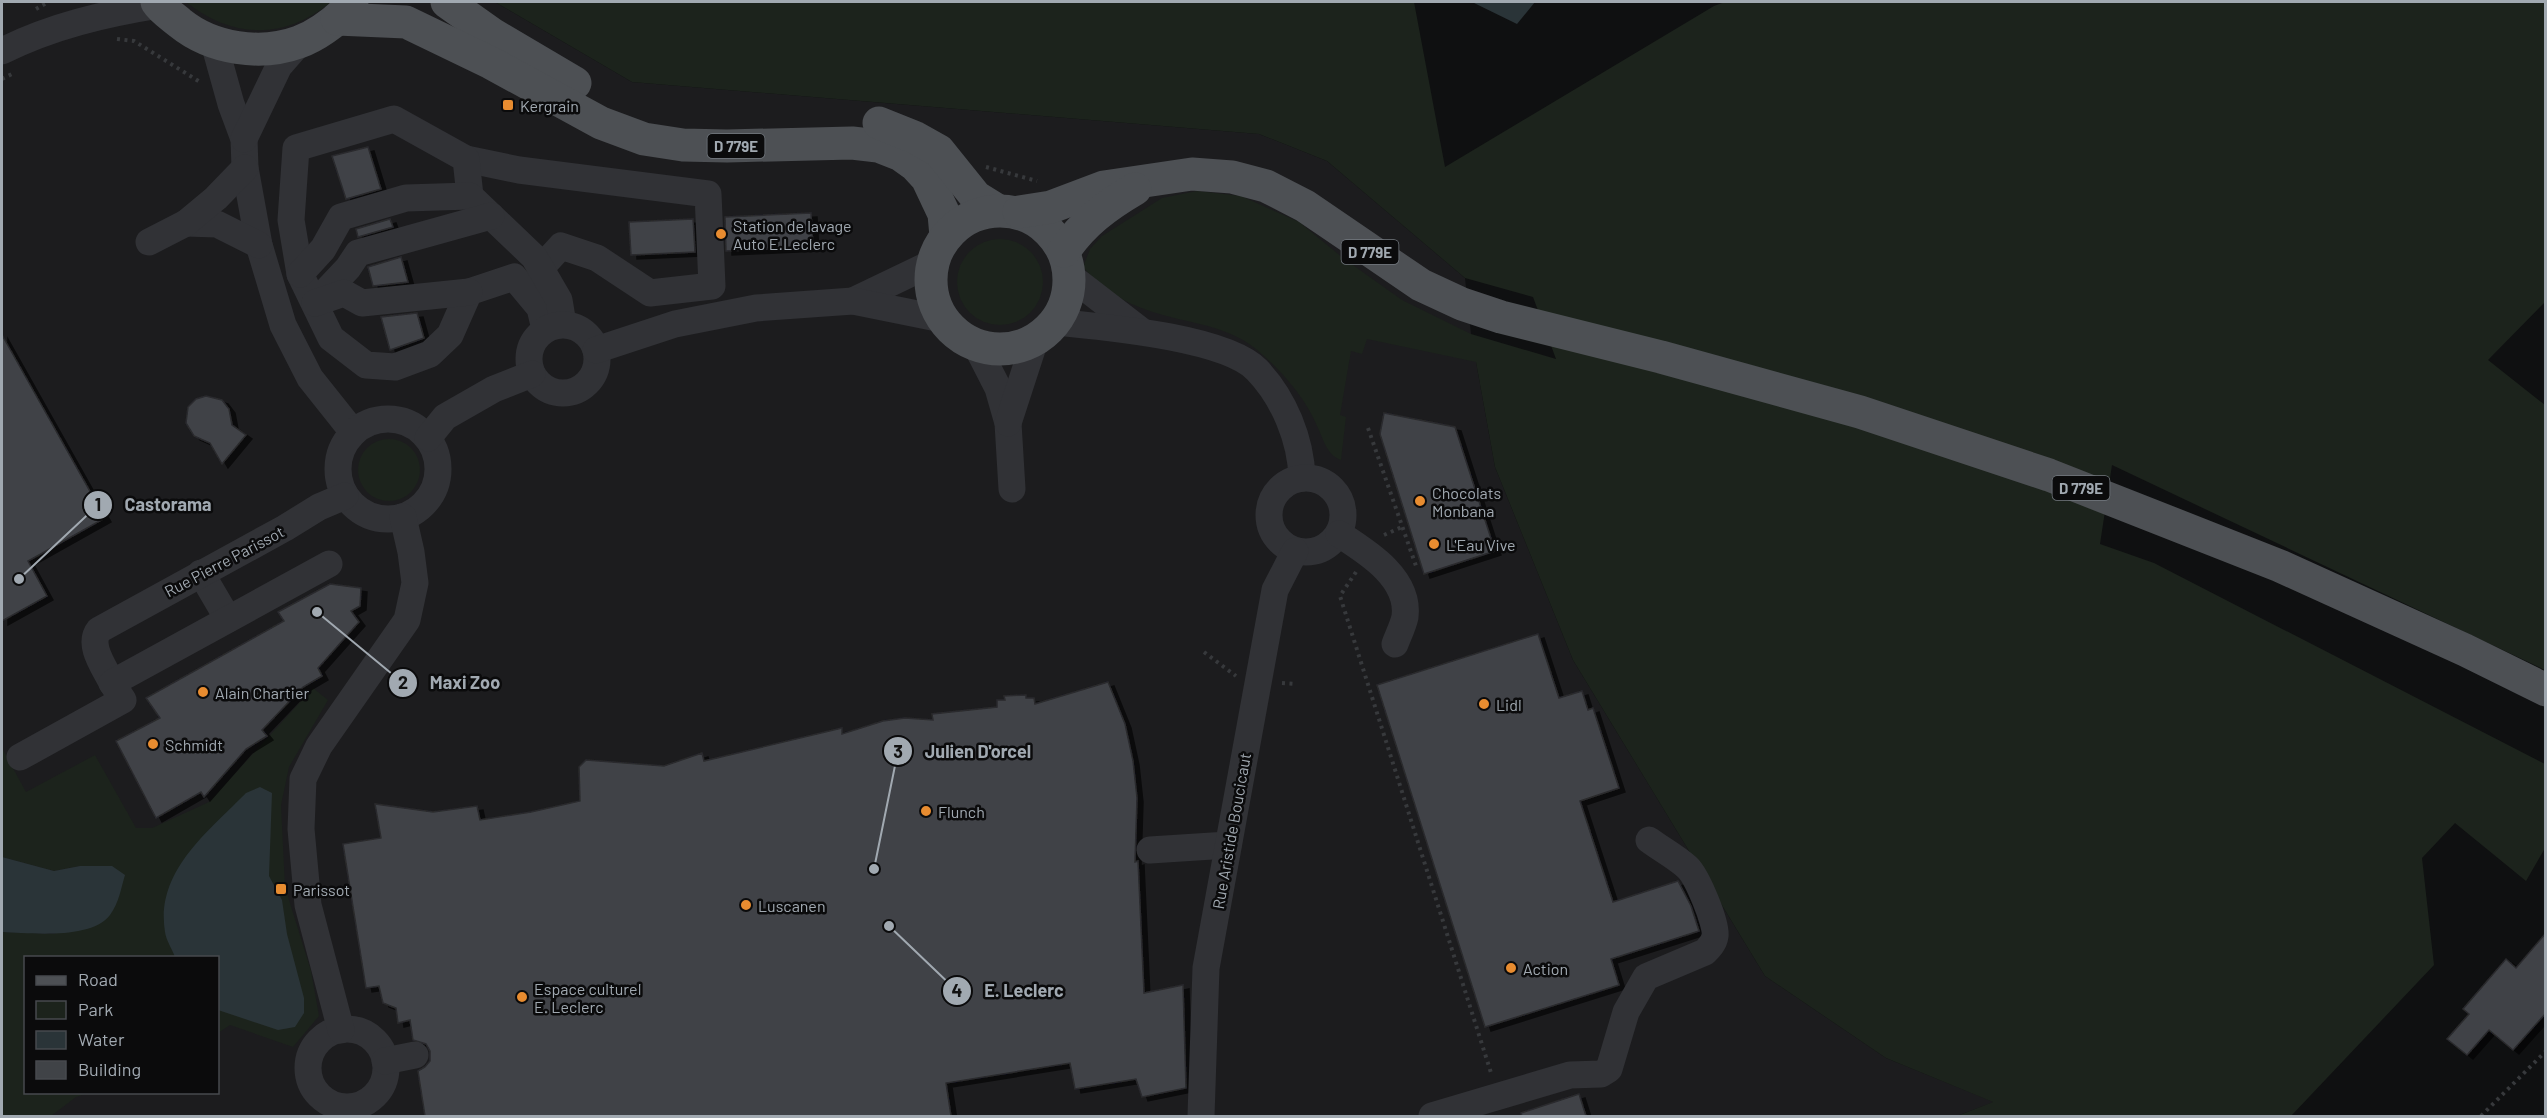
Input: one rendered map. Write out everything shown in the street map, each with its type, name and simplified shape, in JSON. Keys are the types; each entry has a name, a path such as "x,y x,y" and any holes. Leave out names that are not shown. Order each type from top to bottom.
{"main road":[{"name":"D 779E","path":"447,2 492,34 612,104 648,116 682,123 716,125 855,121 882,124 914,137 939,151 976,196 1008,211 1051,207 1104,187 1192,174 1232,177 1266,186 1305,206 1421,285 1462,304 1501,317 1661,357 1860,412 2049,475 2280,566 2465,650 2546,690"},
{"path":"158,3 192,33 214,43 257,50 300,42 346,10"},
{"name":"D 779E","path":"346,10 406,22 491,63 601,123 645,139 683,145 727,147 852,143 878,146 901,155 927,178 944,214 939,249"},
{"name":"D 779E","path":"1067,263 1078,231 1106,206 1147,182"},
{"path":"1008,211 1038,220 1053,234 1067,263 1067,300 1045,331 1016,348 996,349 976,345 957,335 942,320 933,302 930,282 939,249 968,217 1008,211"}],"street":[{"path":"32,36 78,2"},
{"path":"2,51 32,36 104,14 158,3"},
{"path":"244,139 279,66 300,42"},
{"path":"214,43 231,104 244,139 245,168 259,245 283,325 310,378 353,432"},
{"path":"469,292 450,335 430,354 395,367 366,365 332,338 300,274 291,220 296,148 394,119 466,159 519,170 708,194 712,286 650,292 597,258 561,246 540,269"},
{"path":"466,159 470,196 534,258 559,300 554,326"},
{"path":"149,242 186,223 216,198 245,168"},
{"path":"300,274 323,249 341,217 406,198 470,196"},
{"path":"315,303 348,268 358,253 491,216"},
{"path":"186,223 217,224 259,245"},
{"path":"853,301 939,249"},
{"path":"1067,263 1141,331"},
{"path":"315,303 344,293 362,303 469,292 514,277 554,326"},
{"path":"596,350 675,324 756,308 853,301 942,320"},
{"path":"554,326 574,326 584,331 592,339 596,350 595,370 583,387 573,392 554,392 545,388 532,374 529,364 532,344 554,326"},
{"path":"1008,423 1045,331 1141,331 1219,349 1256,369 1285,407 1302,463 1302,478"},
{"path":"976,345 998,388 1008,423 1012,489"},
{"path":"428,438 445,417 494,389 532,374"},
{"path":"392,419 415,427 428,438 435,452 438,468 436,484 429,498 417,510 403,517 387,519 370,517 356,508 345,496 338,480 338,463 343,446 353,432 367,423 392,419"},
{"path":"1302,478 1315,479 1327,484 1335,492 1343,512 1339,534 1330,544 1320,550 1307,553 1284,546 1269,526 1268,513 1275,494 1282,486 1302,478"},
{"name":"Rue Pierre Parissot","path":"112,683 95,648 95,634 103,627 285,528 319,507 345,496"},
{"path":"341,1030 308,904 301,829 303,779 319,746 407,620 415,583 403,517"},
{"path":"1339,534 1368,553 1389,572 1403,595 1405,617 1395,644"},
{"name":"Rue Aristide Boucicaut","path":"1201,1116 1206,968 1275,590 1295,551"},
{"path":"20,758 123,700 112,683 329,564"},
{"path":"201,573 228,619"},
{"path":"1432,1116 1570,1075 1601,1074 1609,1069 1626,1012 1646,977 1705,952 1712,945 1715,935 1714,923 1695,878 1688,868 1649,840"},
{"path":"1150,850 1228,845"},
{"path":"341,1030 353,1030 370,1037 382,1050 385,1061 386,1073 382,1085 375,1095 354,1112 320,1096 309,1074 312,1050 320,1040 341,1030"},
{"path":"385,1061 415,1055"}],"path":[{"path":"109,39 134,41 198,81 204,89"},
{"path":"2,79 22,69"},
{"path":"981,165 1044,182"},
{"path":"1368,428 1419,576"},
{"path":"1402,528 1381,536 1340,596 1499,1096"},
{"path":"1204,652 1239,678"},
{"path":"1282,683 1296,684"},
{"path":"2481,1116 2546,1051"}],"shaded area":[{"path":"2,2 495,2 632,82 1259,134 1327,161 1465,278 1471,334 1495,467 1573,660 1765,976 1886,1058 1994,1102 1957,1116 2,1116"}],"green space":[{"path":"186,2 331,2 295,23 258,30 222,23"},
{"path":"495,2 1414,2 1445,167 1714,6 1725,2 2545,2 2545,302 2488,360 2545,405 2545,670 2112,465 2100,544 2154,563 2545,764 2545,848 2526,881 2455,823 2422,858 2434,965 2291,1116 1957,1116 1993,1102 1886,1058 1765,976 1573,660 1495,467 1476,362 1367,339 1362,354 1351,351 1340,415 1346,417 1341,460 1329,451 1313,417 1291,385 1256,349 1229,333 1131,304 1109,290 1083,267 1090,249 1102,236 1162,198 1197,191 1241,196 1299,222 1343,258 1402,300 1471,334 1556,359 1533,297 1465,278 1327,161 1259,134 632,82"},
{"path":"992,239 1008,239 1031,251 1040,265 1043,282 1040,299 1031,313 1008,325 992,325 976,318 964,306 957,290 957,274 964,258 976,246"},
{"path":"383,439 395,439 411,448 418,458 420,470 418,482 411,492 395,501 383,501 372,496 363,487 358,476 358,464 363,453 372,444"},
{"path":"313,688 328,700 289,767 281,805 285,887 311,971 319,1016 293,1047 230,1025 219,1032 219,956 24,956 24,1094 85,1094 76,1097 51,1116 2,1116 2,932 55,934 80,866 54,871 2,857 2,748 26,792 95,755 136,828 152,828 209,802"}],"water":[{"path":"1472,2 1535,2 1517,24"},
{"path":"260,787 272,793 269,876 282,900 287,934 304,998 304,1013 295,1027 278,1030 219,1010 219,956 175,956 165,932 164,910 168,890 176,871 201,838 246,793"},
{"path":"2,857 54,871 80,866 112,866 125,875 116,906 101,923 75,932 43,934 2,932"}],"building":[{"path":"368,147 381,189 346,199 332,156"},
{"path":"811,213 813,247 726,251 725,217"},
{"path":"390,219 393,227 358,237 356,229"},
{"path":"693,219 695,252 631,255 629,222"},
{"path":"401,257 408,282 373,286 368,267"},
{"path":"417,313 424,338 390,350 381,317"},
{"path":"2,335 105,518 28,561 47,596 2,621"},
{"path":"206,396 222,400 229,409 232,425 246,435 222,464 210,443 194,436 186,423 188,407 196,399"},
{"path":"1384,413 1455,427 1495,551 1424,574 1380,434"},
{"path":"330,584 361,588 360,606 351,611 359,622 318,668 322,676 303,687 262,730 267,736 246,749 204,797 201,792 156,818 116,741 160,718 146,698 284,621 278,612"},
{"path":"1538,634 1559,698 1582,691 1588,710 1593,708 1619,788 1580,801 1613,902 1678,881 1691,906 1699,931 1611,959 1619,985 1485,1027 1377,685"},
{"name":"Luscanen","path":"1108,682 1125,724 1133,761 1137,798 1135,862 1138,861 1144,993 1183,985 1186,1088 1142,1097 1136,1079 1075,1089 1070,1063 946,1083 951,1116 425,1116 418,1071 430,1061 430,1051 426,1044 413,1040 410,1020 398,1023 396,1008 383,1003 379,986 366,988 343,844 381,838 375,804 433,812 477,806 480,820 531,812 580,801 579,767 586,760 664,766 702,753 704,761 842,728 842,734 883,721 905,718 933,720 932,714 997,707 997,700 1005,700 1004,696 1026,695 1026,698 1034,698 1035,704"},
{"path":"2546,933 2546,1013 2513,1050 2489,1030 2467,1055 2447,1039 2469,1014 2463,1009 2506,959 2516,968"},
{"path":"1579,1094 1586,1116 1522,1116 1521,1113"}],"place":[{"name":"Kergrain","path":"508,105"},
{"name":"Station de lavage Auto E.Leclerc","path":"721,234"},
{"name":"Chocolats Monbana","path":"1420,501"},
{"name":"L'Eau Vive","path":"1434,544"},
{"name":"Castorama","path":"19,579"},
{"name":"Maxi Zoo","path":"317,612"},
{"name":"Alain Chartier","path":"203,692"},
{"name":"Lidl","path":"1484,704"},
{"name":"Schmidt","path":"153,744"},
{"name":"Flunch","path":"926,811"},
{"name":"Julien D'orcel","path":"874,869"},
{"name":"Parissot","path":"281,889"},
{"name":"Luscanen","path":"746,905"},
{"name":"E. Leclerc","path":"889,926"},
{"name":"Action","path":"1511,968"},
{"name":"Espace culturel E. Leclerc","path":"522,997"}]}
